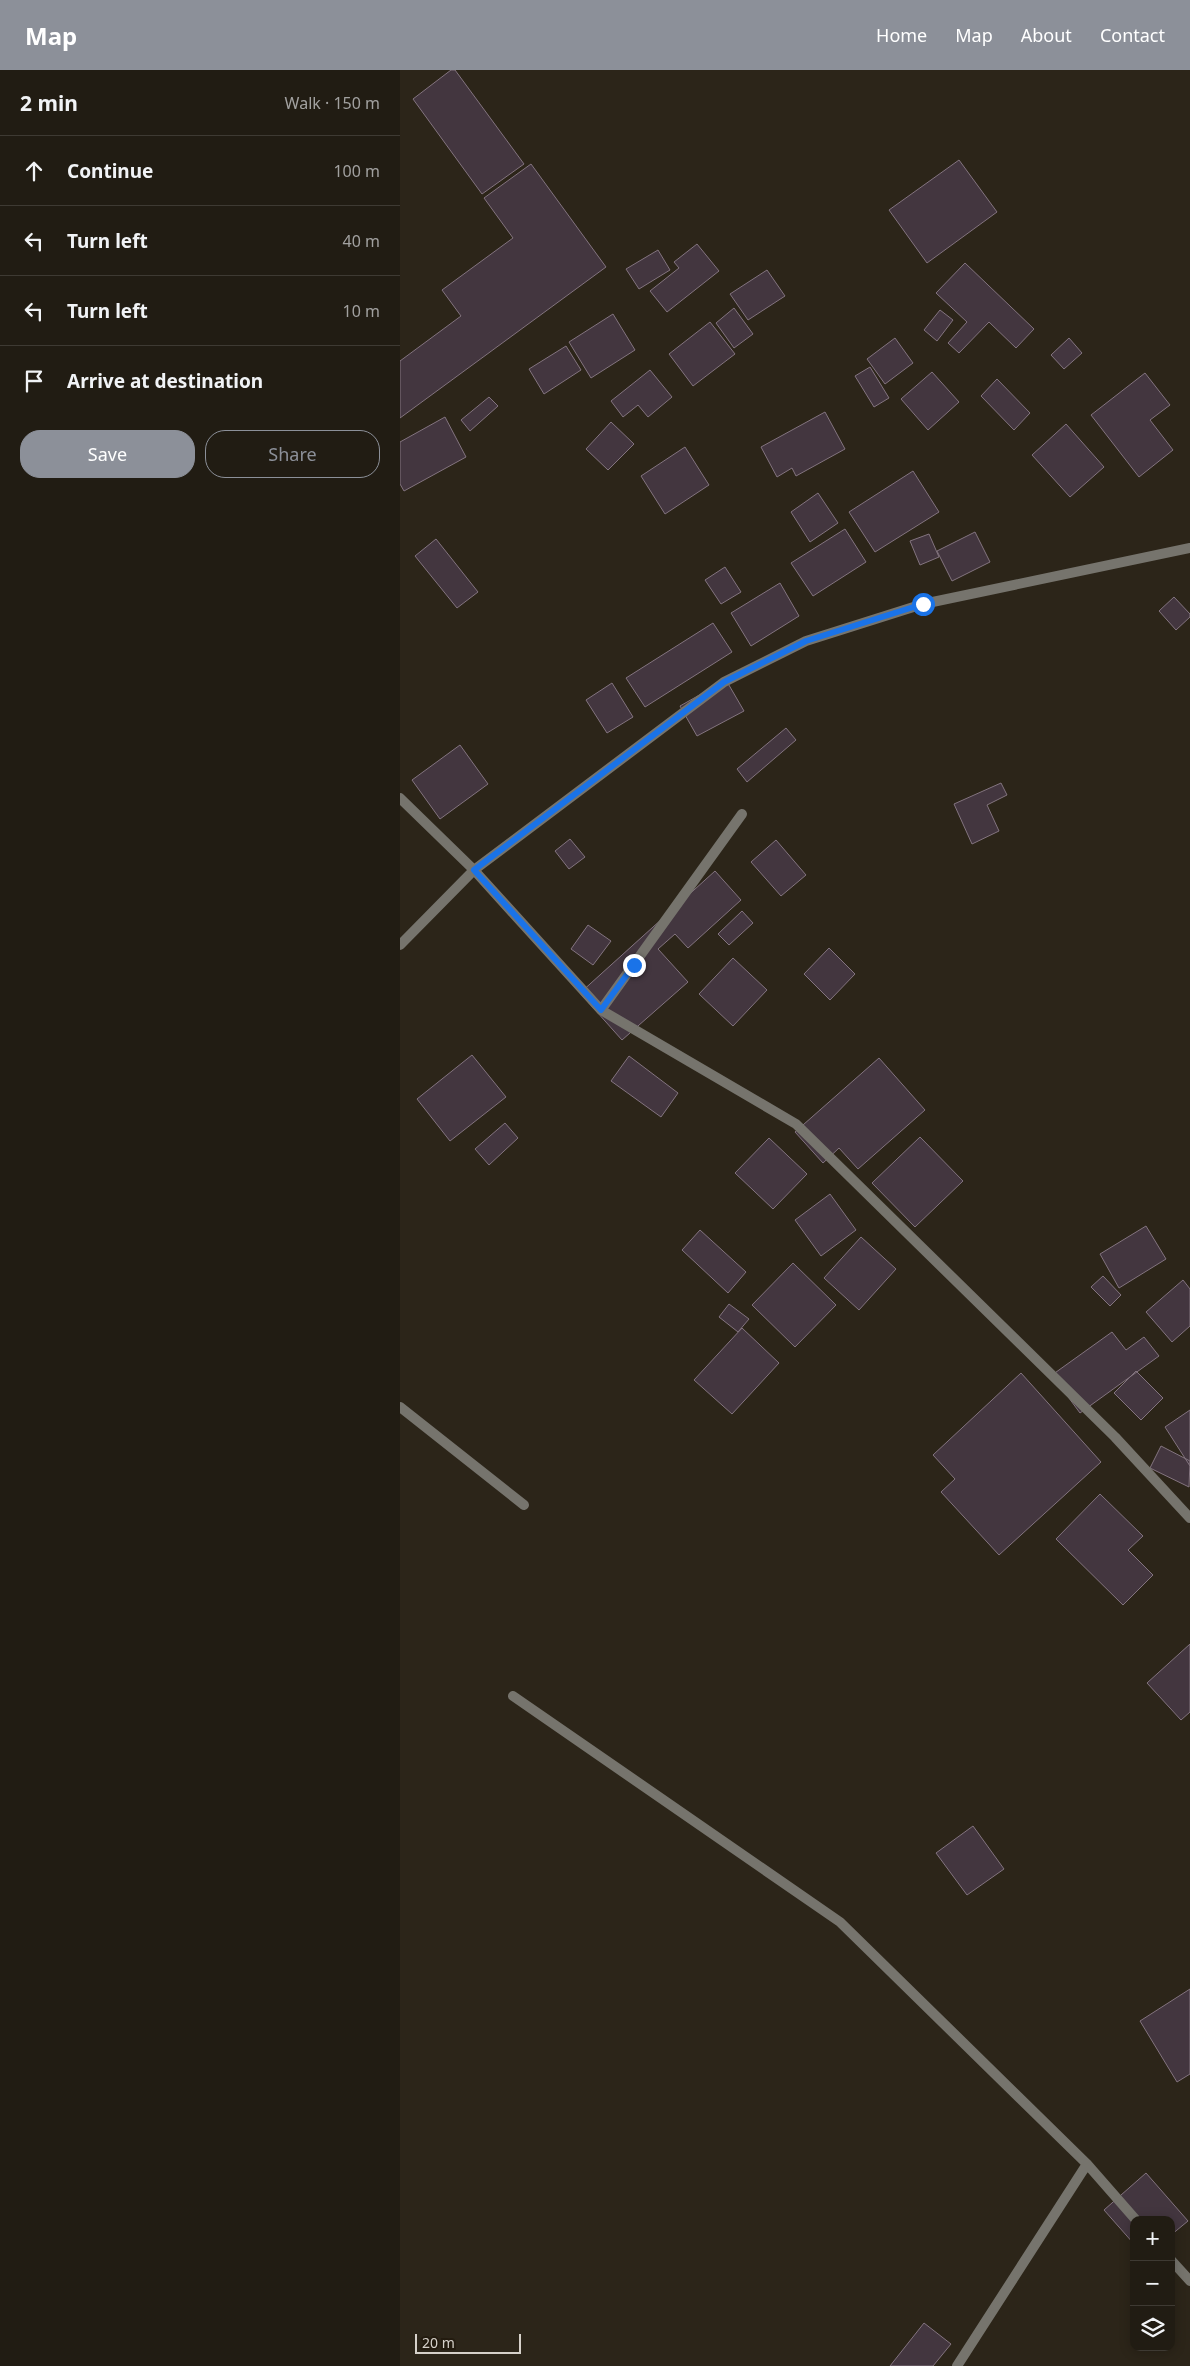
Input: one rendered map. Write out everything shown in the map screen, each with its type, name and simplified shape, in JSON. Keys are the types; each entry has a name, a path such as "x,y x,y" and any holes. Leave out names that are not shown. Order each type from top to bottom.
{"street":[{"path":"400,945 474,870 724,682 806,641 923,604 1190,548"},
{"path":"400,798 474,870 601,1010 796,1124 1115,1437 1190,1518"},
{"path":"601,1010 742,814"},
{"path":"400,1407 524,1505"},
{"path":"513,1696 840,1922 1087,2164 1132,2216"},
{"path":"957,2366 1087,2164"},
{"path":"1172,2261 1190,2281"}],"building":[{"path":"451,70 455,70 524,164 482,194 413,99"},
{"path":"959,160 997,212 927,263 889,210"},
{"path":"531,164 606,267 400,418 400,361 461,316 442,290 513,238 484,198"},
{"path":"697,244 719,271 667,312 650,291 679,268 674,262"},
{"path":"658,250 670,270 639,289 626,269"},
{"path":"965,263 1034,329 1016,348 989,322 959,353 948,343 967,322 936,293"},
{"path":"767,270 785,296 748,320 730,294"},
{"path":"734,308 753,334 734,348 716,323"},
{"path":"940,310 953,320 937,341 924,330"},
{"path":"613,314 635,350 591,378 569,342"},
{"path":"710,322 735,354 693,386 669,354"},
{"path":"895,338 913,363 885,384 867,359"},
{"path":"1069,338 1082,353 1064,369 1051,355"},
{"path":"566,346 581,370 544,394 529,369"},
{"path":"870,367 889,398 874,407 855,376"},
{"path":"650,370 672,397 648,417 638,405 623,417 611,401"},
{"path":"932,372 959,402 928,430 901,399"},
{"path":"1145,373 1170,405 1150,420 1173,450 1139,477 1091,415"},
{"path":"997,379 1030,413 1014,430 981,396"},
{"path":"489,397 498,406 470,431 461,420"},
{"path":"825,412 845,449 796,476 792,468 777,477 761,447"},
{"path":"445,417 466,457 404,491 400,484 400,442"},
{"path":"611,422 634,444 608,470 586,449"},
{"path":"1066,424 1104,467 1070,497 1032,455"},
{"path":"685,447 709,485 665,514 641,476"},
{"path":"913,471 939,512 875,552 849,512"},
{"path":"818,493 838,523 810,542 791,512"},
{"path":"845,529 866,562 813,596 791,563"},
{"path":"975,532 990,562 952,581 937,551"},
{"path":"929,534 939,557 920,565 910,541"},
{"path":"436,539 478,592 457,608 415,556"},
{"path":"725,567 741,592 721,604 705,580"},
{"path":"780,583 799,616 751,646 731,613"},
{"path":"1174,597 1190,614 1190,617 1176,630 1159,611"},
{"path":"713,623 732,652 645,707 626,678"},
{"path":"726,680 744,711 697,736 680,706"},
{"path":"612,683 633,717 607,733 586,700"},
{"path":"786,728 796,740 747,782 737,769"},
{"path":"460,745 488,784 440,819 412,780"},
{"path":"1001,783 1007,795 987,805 999,831 972,844 954,804"},
{"path":"570,839 585,857 569,869 555,851"},
{"path":"776,840 806,875 781,896 751,862"},
{"path":"715,871 741,900 688,948 675,934 658,949 688,982 622,1040 580,993"},
{"path":"742,911 753,923 729,945 718,934"},
{"path":"588,925 611,941 593,965 571,949"},
{"path":"829,948 855,974 830,1000 804,974"},
{"path":"733,958 767,990 733,1026 699,994"},
{"path":"472,1055 506,1097 450,1141 417,1099"},
{"path":"629,1056 678,1093 661,1117 611,1081"},
{"path":"879,1058 925,1110 858,1169 839,1148 823,1163 795,1132"},
{"path":"505,1123 518,1138 489,1165 475,1149"},
{"path":"920,1137 963,1181 915,1227 872,1183"},
{"path":"769,1138 807,1174 773,1209 735,1173"},
{"path":"830,1194 856,1230 821,1256 795,1220"},
{"path":"1146,1226 1166,1259 1119,1288 1100,1254"},
{"path":"700,1230 746,1272 728,1293 682,1250"},
{"path":"861,1237 896,1269 859,1310 824,1278"},
{"path":"793,1263 836,1305 795,1347 752,1305"},
{"path":"1103,1276 1121,1295 1110,1306 1091,1287"},
{"path":"1183,1280 1190,1289 1190,1326 1172,1342 1146,1312"},
{"path":"729,1304 749,1319 738,1332 719,1317"},
{"path":"742,1328 779,1363 732,1414 694,1380"},
{"path":"1112,1332 1126,1350 1144,1337 1159,1356 1080,1413 1052,1375"},
{"path":"1136,1371 1163,1398 1141,1420 1114,1393"},
{"path":"1021,1373 1101,1462 999,1555 941,1492 955,1479 933,1455"},
{"path":"1190,1410 1190,1466 1165,1427"},
{"path":"1161,1446 1190,1461 1189,1487 1150,1468"},
{"path":"1100,1494 1143,1536 1128,1550 1153,1575 1123,1605 1056,1539"},
{"path":"1190,1644 1190,1712 1181,1720 1147,1683"},
{"path":"973,1826 1004,1869 967,1895 936,1853"},
{"path":"1190,1989 1190,2074 1177,2082 1140,2021"},
{"path":"1146,2173 1188,2221 1175,2232 1175,2216 1130,2216 1130,2239 1104,2210"},
{"path":"924,2323 951,2344 933,2366 890,2366"}],"route":[{"path":"634,965 601,1010 474,870 724,682 806,641 923,604"}]}
